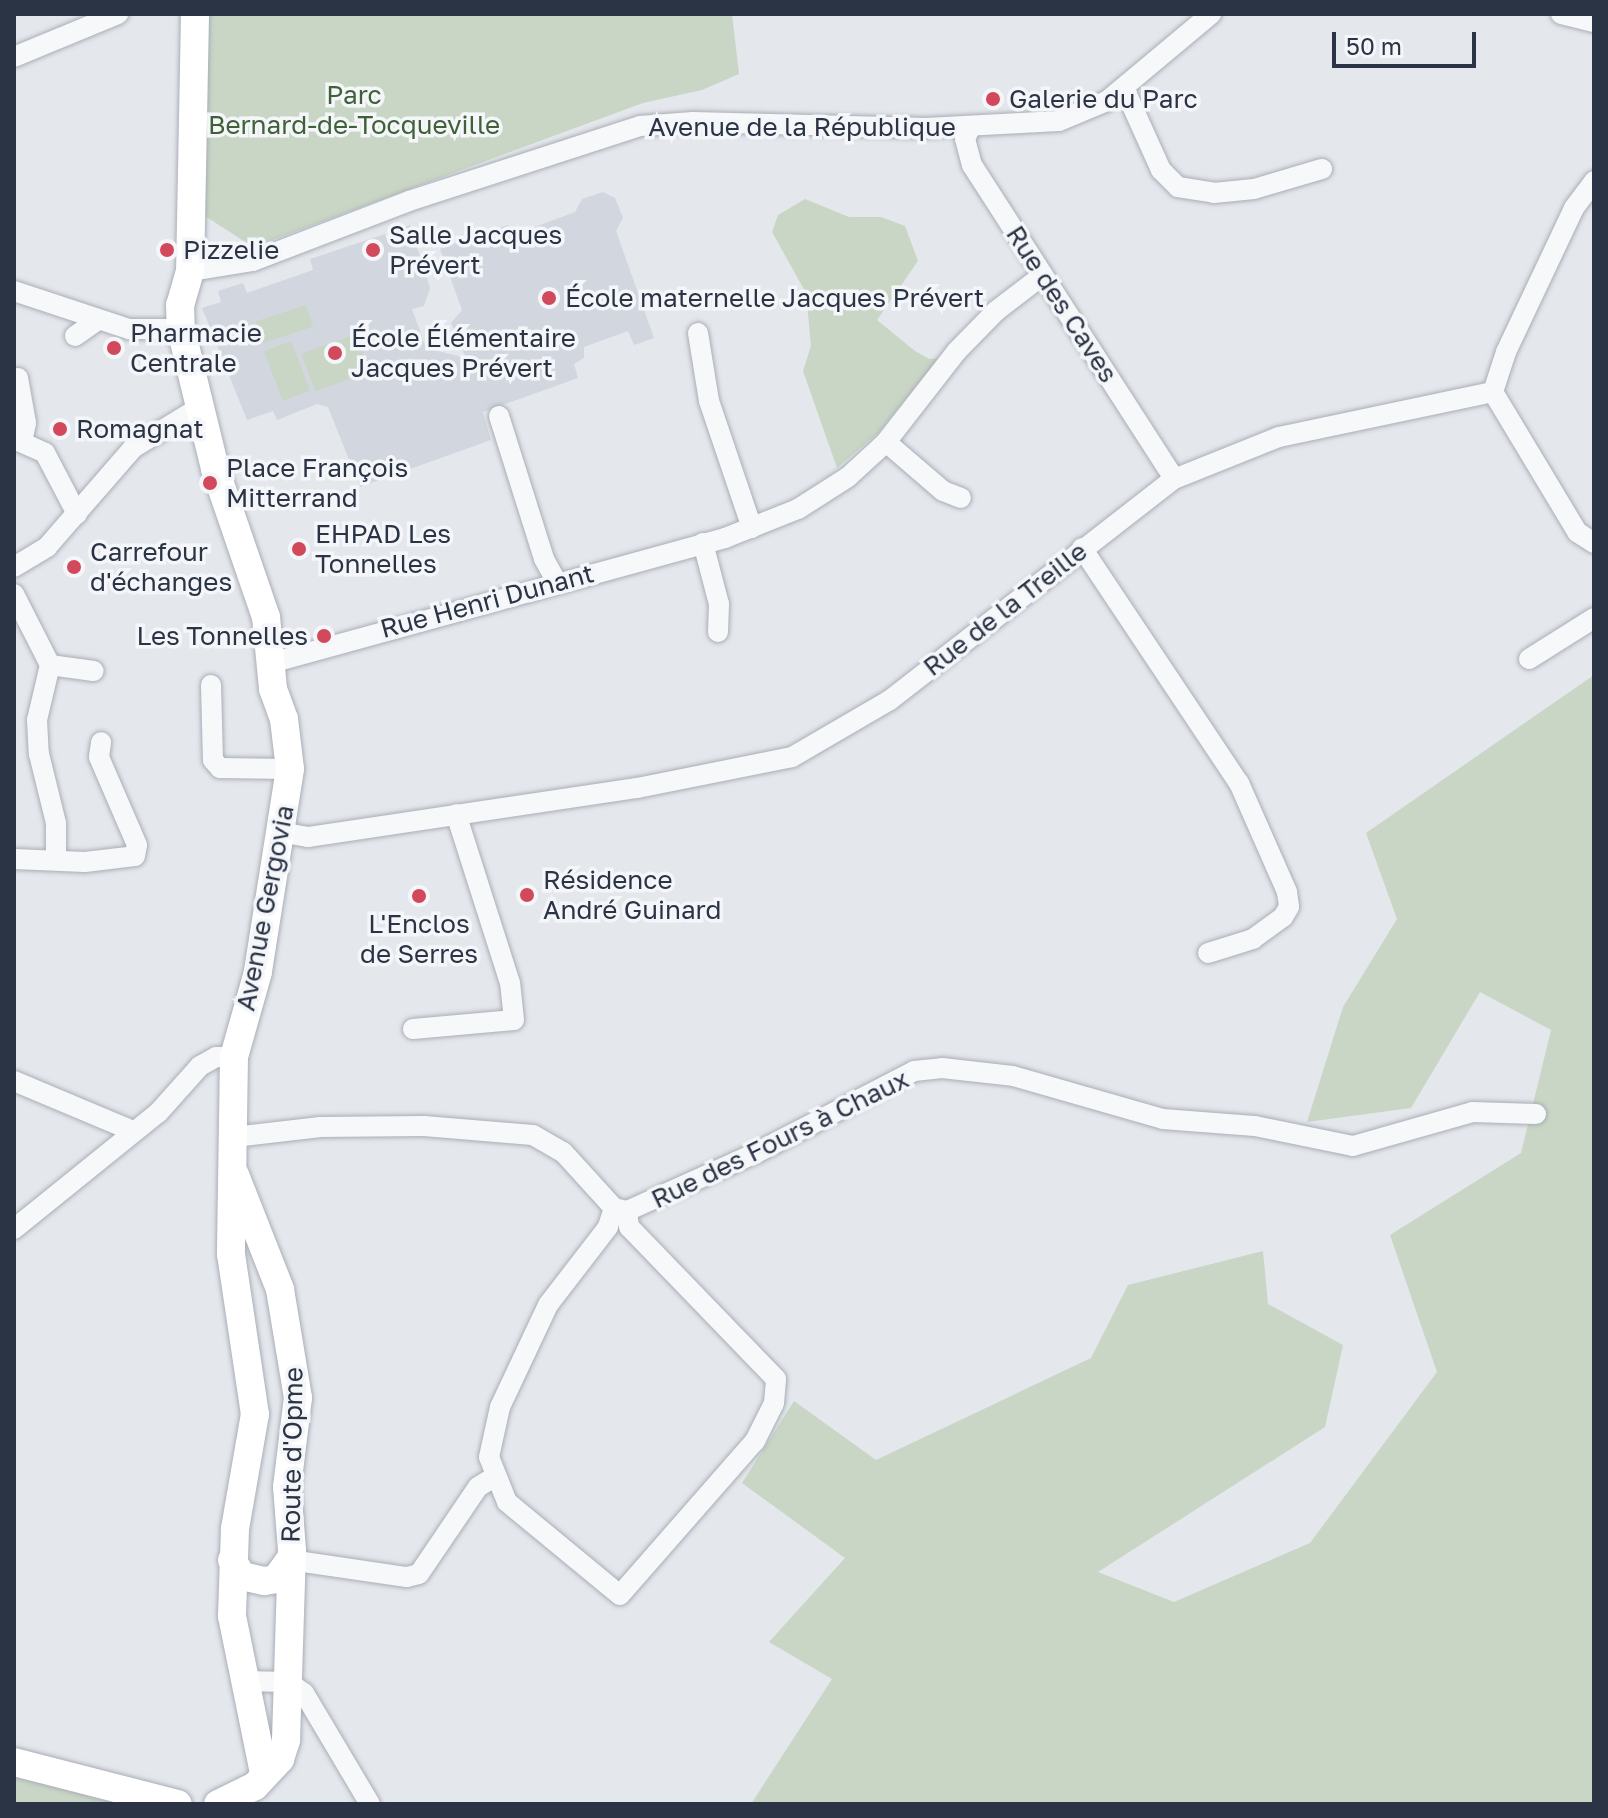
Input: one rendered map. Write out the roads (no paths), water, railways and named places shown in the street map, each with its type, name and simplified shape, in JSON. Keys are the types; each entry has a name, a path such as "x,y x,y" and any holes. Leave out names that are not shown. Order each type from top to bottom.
{"main road":[{"path":"195,14 190,271 180,305 181,329 215,469 266,617 270,653"},
{"name":"Avenue Gergovia","path":"246,1337 231,1254 234,1057 258,972 290,769 270,653"},
{"name":"Avenue Gergovia","path":"234,1174 266,1247 290,1324"},
{"path":"231,1254 243,1245 266,1247"},
{"name":"Route d'Opme","path":"218,1804 255,1786 280,1759 286,1740 290,1560 288,1469 297,1434 298,1398 290,1324"},
{"name":"Route d'Opme","path":"246,1337 255,1414 232,1560 232,1616 242,1681 264,1773"},
{"path":"232,1560 242,1576 264,1581 276,1579 290,1560"},
{"path":"14,1762 178,1804"}],"street":[{"path":"14,57 118,14"},
{"name":"Avenue de la République","path":"190,271 253,261 409,201 640,126 971,126 1059,121 1094,108 1124,88 1211,14"},
{"path":"1561,14 1594,22"},
{"path":"1124,88 1161,170 1178,187 1214,193 1254,189 1322,169"},
{"name":"Rue des Caves","path":"971,126 965,139 972,165 1174,479"},
{"path":"1594,181 1574,208 1506,352 1493,392 1577,532 1594,543"},
{"name":"Rue Henri Dunant","path":"270,653 557,582 752,528 829,490 886,442 956,352 996,311 1043,275"},
{"path":"14,291 129,329 181,329"},
{"path":"75,336 99,319"},
{"path":"698,333 709,401 752,528"},
{"path":"18,378 26,423 17,440 45,453 77,514"},
{"name":"Rue de la Treille","path":"280,832 309,837 637,788 792,757 890,700 1174,479 1279,437 1493,392"},
{"path":"14,567 47,547 133,448 200,407"},
{"path":"499,416 544,559 557,582"},
{"path":"886,442 943,491 961,498"},
{"path":"703,543 719,604 718,632"},
{"path":"1082,548 1239,783 1287,892 1289,907 1283,917 1253,939 1208,953"},
{"path":"14,594 50,665 37,720 39,754 56,823 56,859"},
{"path":"1529,659 1594,618"},
{"path":"50,665 94,671"},
{"path":"211,685 213,760 220,768 290,769"},
{"path":"14,859 116,861 135,856 137,845 99,757 101,742"},
{"path":"413,1029 514,1020 510,983 456,814"},
{"path":"14,1229 158,1113 200,1066 216,1057 234,1057"},
{"name":"Rue des Fours à Chaux","path":"234,1137 320,1127 424,1126 533,1135 563,1152 620,1210 756,1153 885,1084 928,1070 1013,1076 1163,1119 1255,1126 1353,1146 1472,1112 1536,1114"},
{"path":"14,1081 133,1131"},
{"path":"620,1210 629,1227 753,1350 776,1379 774,1403 755,1441 620,1595 507,1502 494,1477 490,1436 500,1407 548,1305 620,1210"},
{"path":"290,1560 407,1577 419,1574 478,1487 494,1477"},
{"path":"242,1681 288,1682 322,1717 370,1804"}],"place":[{"name":"Galerie du Parc","path":"993,99"},
{"name":"Pizzelie","path":"167,250"},
{"name":"Salle Jacques Prévert","path":"373,250"},
{"name":"École maternelle Jacques Prévert","path":"549,298"},
{"name":"Pharmacie Centrale","path":"114,348"},
{"name":"École Élémentaire Jacques Prévert","path":"335,353"},
{"name":"Romagnat","path":"60,429"},
{"name":"Place François Mitterrand","path":"210,483"},
{"name":"EHPAD Les Tonnelles","path":"299,549"},
{"name":"Carrefour d'échanges","path":"74,567"},
{"name":"Les Tonnelles","path":"324,636"},
{"name":"Résidence André Guinard","path":"527,895"},
{"name":"L'Enclos de Serres","path":"419,896"}],"park label":[{"name":"Parc Bernard-de-Tocqueville","path":"354,110"}]}
